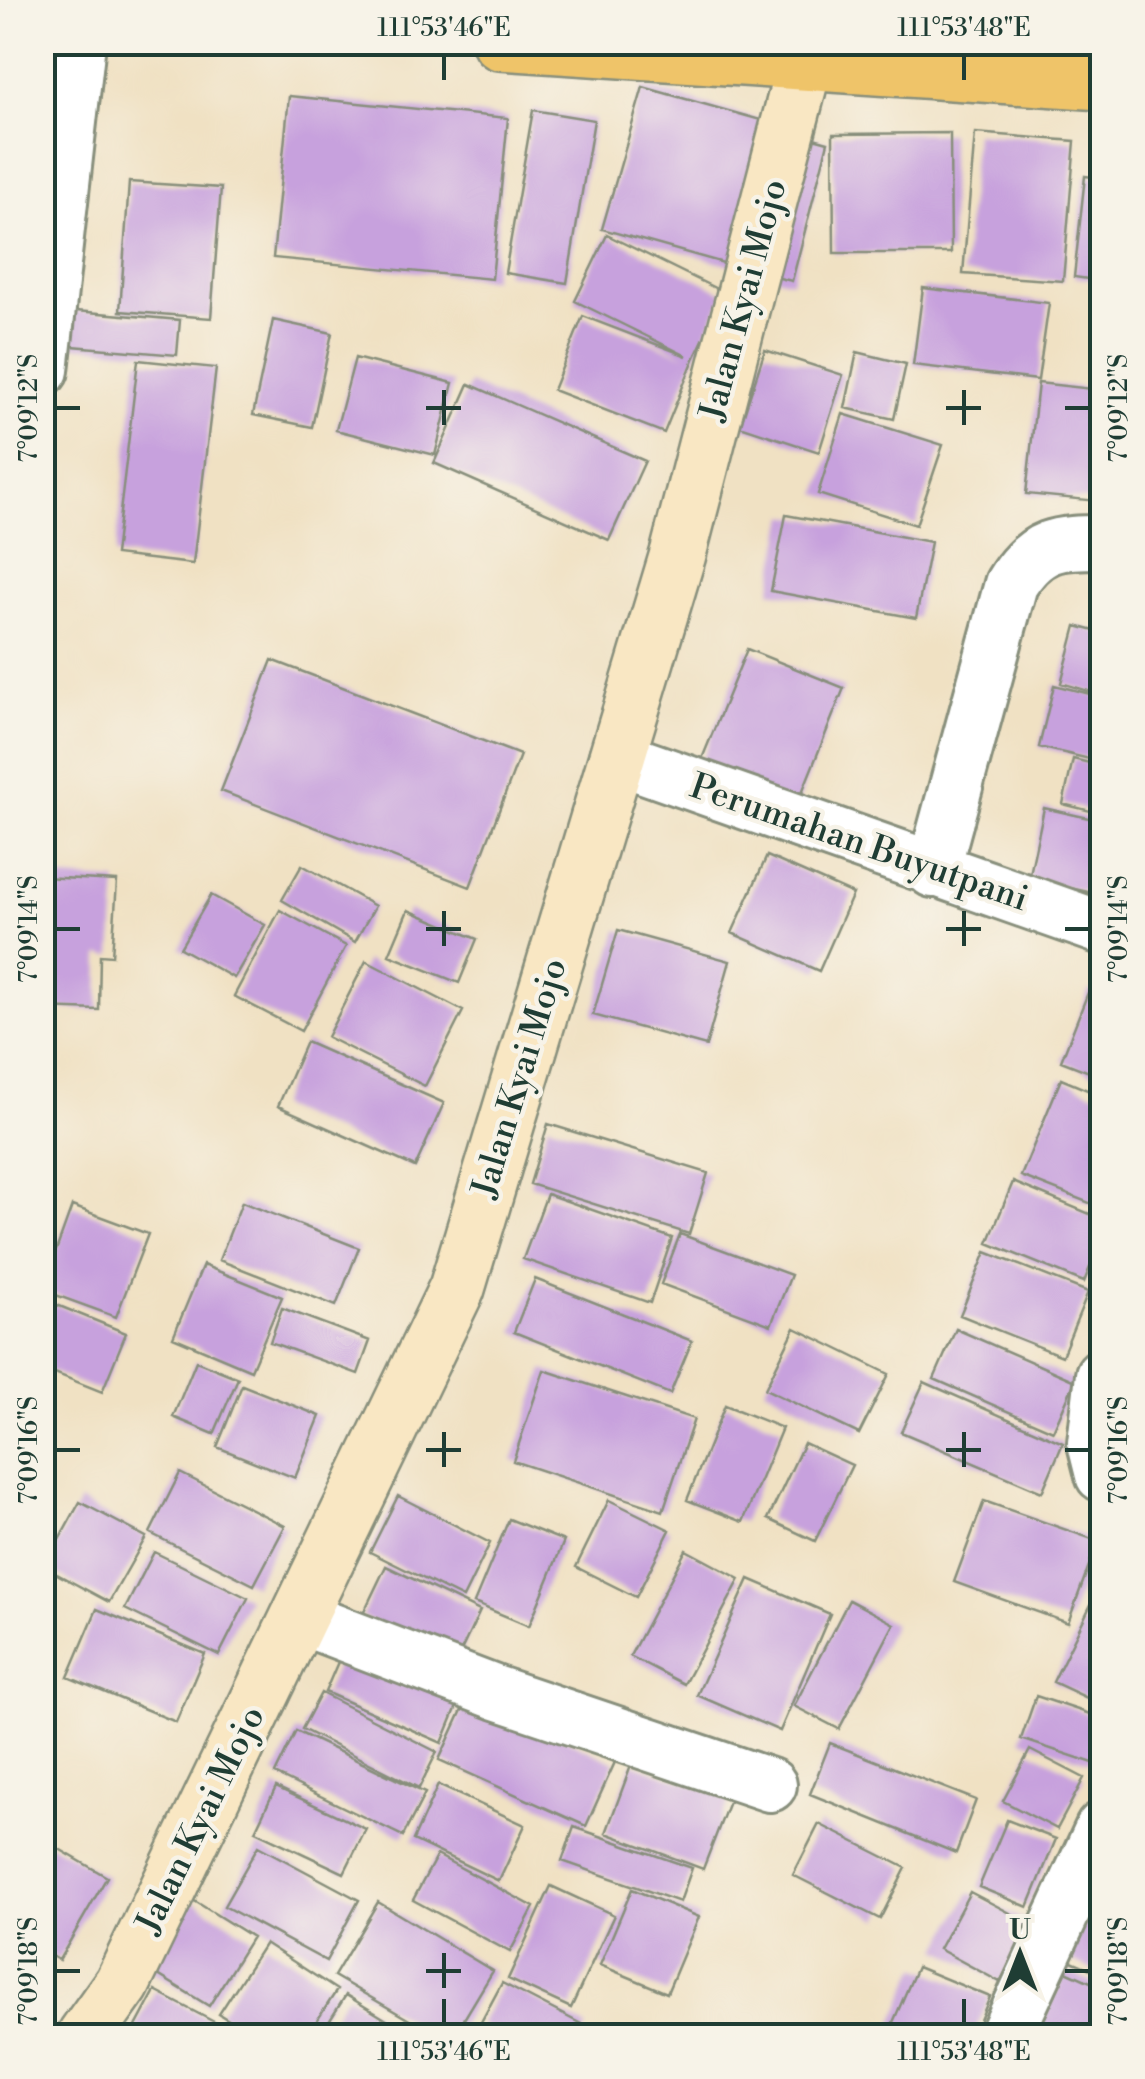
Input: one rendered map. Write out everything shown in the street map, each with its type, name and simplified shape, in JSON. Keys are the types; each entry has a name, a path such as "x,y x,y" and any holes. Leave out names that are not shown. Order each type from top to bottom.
{"main road":[{"path":"500,42 808,52 1102,82"}],"street":[{"path":"42,370 79,42"},
{"name":"Jalan Kyai Mojo","path":"85,2036 122,1984 457,1288 678,554 808,52"},
{"path":"933,871 1011,584 1021,567 1042,549 1062,542 1102,542"},
{"name":"Perumahan Buyutpani","path":"616,758 1102,928"},
{"path":"1102,1375 1094,1443 1102,1475"},
{"path":"298,1617 497,1693 770,1785"},
{"path":"1006,2036 1102,1828"}],"building":[{"path":"643,87 775,124 734,266 602,229"},
{"path":"289,96 508,118 492,279 273,258"},
{"path":"533,110 594,120 567,283 505,273"},
{"path":"795,133 828,142 792,281 758,273"},
{"path":"950,133 951,253 834,253 833,134"},
{"path":"975,133 1075,141 1063,281 963,274"},
{"path":"1085,176 1102,178 1102,281 1074,277"},
{"path":"129,182 221,188 211,318 120,311"},
{"path":"607,235 725,293 664,433 553,390 583,316 687,356 575,301"},
{"path":"923,288 1049,303 1038,380 913,365"},
{"path":"64,310 180,320 177,355 61,345"},
{"path":"273,320 332,333 312,427 253,415"},
{"path":"765,350 843,375 819,452 740,426"},
{"path":"857,352 906,364 894,419 845,408"},
{"path":"355,358 453,383 435,455 336,430"},
{"path":"138,360 216,368 193,564 115,555"},
{"path":"1038,383 1102,390 1097,501 1026,494"},
{"path":"469,384 645,461 609,540 434,463"},
{"path":"843,414 943,445 916,525 818,494"},
{"path":"786,515 931,542 916,618 771,591"},
{"path":"1076,626 1102,633 1102,695 1061,683"},
{"path":"747,649 844,688 797,805 699,766"},
{"path":"272,660 520,755 470,887 221,791"},
{"path":"1054,685 1102,697 1102,762 1039,747"},
{"path":"1073,759 1102,766 1102,814 1063,804"},
{"path":"1044,808 1102,821 1102,895 1029,879"},
{"path":"767,856 853,894 819,971 732,933"},
{"path":"302,865 375,906 355,942 282,900"},
{"path":"42,877 117,881 112,956 100,955 99,1010 42,1008"},
{"path":"211,895 265,925 234,978 180,948"},
{"path":"280,910 346,946 301,1031 234,996"},
{"path":"408,910 477,939 459,983 389,955"},
{"path":"618,930 730,961 706,1046 593,1015"},
{"path":"366,961 463,1011 425,1086 327,1037"},
{"path":"1089,990 1102,995 1102,1077 1061,1061"},
{"path":"306,1042 444,1103 415,1167 278,1106"},
{"path":"1061,1079 1102,1096 1102,1208 1021,1176"},
{"path":"548,1124 708,1173 689,1234 530,1184"},
{"path":"1013,1182 1102,1219 1102,1238 1084,1282 988,1243"},
{"path":"547,1194 672,1238 650,1303 523,1259"},
{"path":"242,1202 359,1248 336,1306 219,1260"},
{"path":"72,1206 148,1234 116,1317 42,1290"},
{"path":"680,1234 791,1275 771,1325 661,1284"},
{"path":"986,1252 1088,1292 1062,1356 960,1315"},
{"path":"203,1265 282,1297 251,1370 173,1337"},
{"path":"535,1279 692,1341 670,1394 514,1332"},
{"path":"52,1303 126,1333 102,1392 42,1368 42,1326"},
{"path":"282,1308 370,1341 358,1374 270,1342"},
{"path":"795,1328 889,1374 859,1434 765,1389"},
{"path":"956,1329 1075,1381 1053,1431 934,1379"},
{"path":"196,1361 238,1378 214,1434 173,1417"},
{"path":"544,1370 694,1419 663,1511 513,1461"},
{"path":"924,1382 1063,1443 1042,1492 901,1432"},
{"path":"242,1385 320,1416 295,1478 217,1447"},
{"path":"725,1405 782,1428 743,1522 687,1500"},
{"path":"804,1443 852,1465 815,1541 768,1519"},
{"path":"180,1473 285,1526 254,1585 150,1533"},
{"path":"398,1496 490,1543 463,1598 370,1552"},
{"path":"609,1500 670,1530 636,1597 576,1567"},
{"path":"984,1501 1098,1541 1068,1623 954,1582"},
{"path":"80,1502 146,1537 109,1602 44,1567"},
{"path":"509,1519 564,1541 529,1626 474,1603"},
{"path":"686,1550 740,1579 684,1684 630,1656"},
{"path":"154,1552 248,1598 219,1655 125,1609"},
{"path":"386,1566 480,1611 456,1661 362,1616"},
{"path":"749,1579 830,1614 780,1731 697,1695"},
{"path":"1102,1582 1102,1705 1053,1682"},
{"path":"849,1600 894,1624 839,1729 794,1706"},
{"path":"97,1609 205,1654 176,1722 68,1677"},
{"path":"344,1648 460,1699 442,1743 325,1692"},
{"path":"321,1693 437,1752 419,1788 302,1729"},
{"path":"469,1695 615,1762 586,1826 439,1760"},
{"path":"1036,1696 1102,1718 1102,1766 1021,1739"},
{"path":"296,1731 425,1793 403,1836 275,1774"},
{"path":"830,1743 976,1800 956,1853 810,1794"},
{"path":"1030,1750 1084,1778 1057,1829 1003,1801"},
{"path":"632,1763 730,1799 703,1869 606,1833"},
{"path":"438,1785 525,1825 499,1881 413,1840"},
{"path":"276,1787 366,1829 344,1873 255,1831"},
{"path":"1007,1820 1056,1839 1028,1907 979,1887"},
{"path":"819,1824 906,1868 880,1919 793,1875"},
{"path":"574,1827 692,1868 680,1902 562,1861"},
{"path":"42,1839 107,1877 59,1960 42,1951"},
{"path":"258,1846 359,1900 326,1961 224,1906"},
{"path":"437,1855 534,1907 510,1952 413,1900"},
{"path":"1102,1878 1102,1974 1067,1959"},
{"path":"551,1886 614,1915 571,2008 508,1979"},
{"path":"632,1889 699,1917 667,1993 600,1965"},
{"path":"970,1892 1031,1924 1000,1982 939,1949"},
{"path":"193,1900 252,1937 209,2006 150,1970"},
{"path":"378,1902 493,1971 454,2036 437,2036 334,1976"},
{"path":"265,1943 337,1990 307,2036 254,2036 219,2014"},
{"path":"917,1967 990,1997 973,2036 914,2036 891,2027"},
{"path":"1066,1971 1102,1987 1102,2036 1037,2033"},
{"path":"502,1983 587,2027 582,2036 504,2036 480,2024"},
{"path":"155,1991 241,2036 131,2036"},
{"path":"346,1995 413,2036 320,2036"}]}
